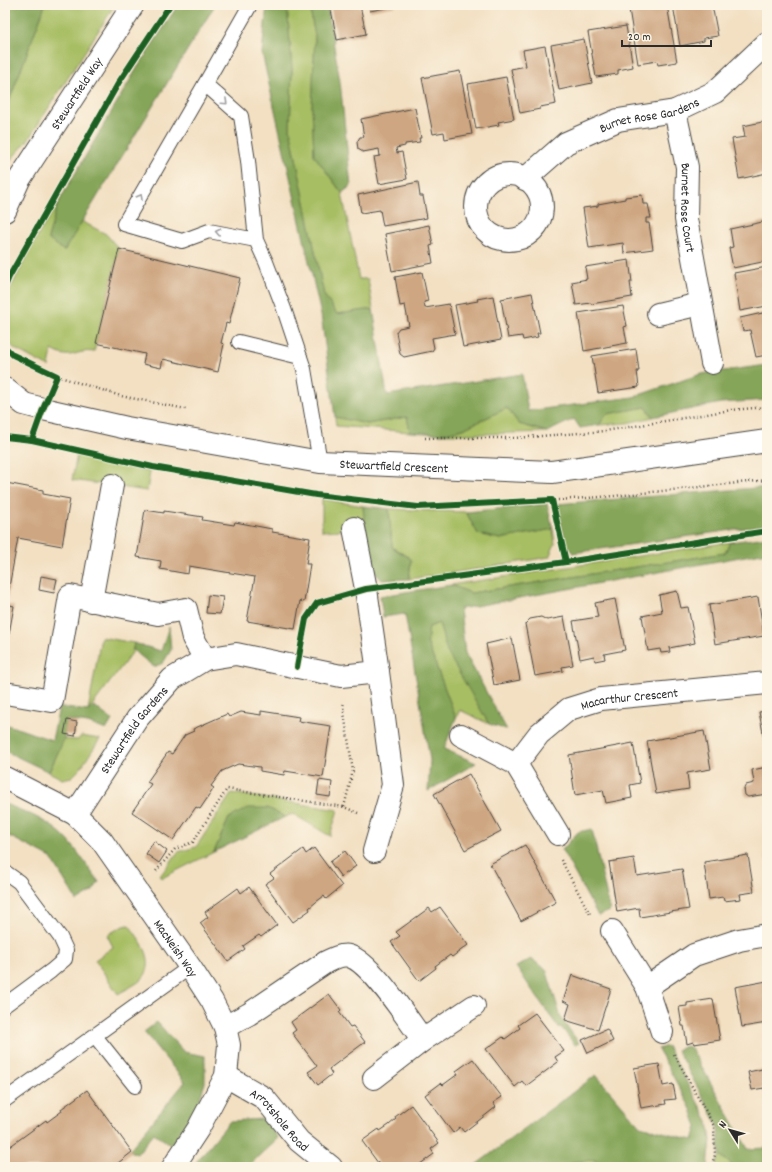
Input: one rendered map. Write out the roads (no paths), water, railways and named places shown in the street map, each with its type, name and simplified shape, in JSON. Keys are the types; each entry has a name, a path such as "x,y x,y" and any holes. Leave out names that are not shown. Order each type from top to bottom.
{"street":[{"name":"Stewartfield Way","path":"5,211 12,186 133,5"},
{"name":"Burnet Rose Gardens","path":"525,179 566,144 618,120 675,111 715,92 767,43"},
{"name":"Burnet Rose Court","path":"675,111 687,168 686,218 700,304 712,363"},
{"path":"658,314 700,304"},
{"name":"Stewartfield Crescent","path":"5,389 24,406 127,428 320,462 552,472 767,441"},
{"path":"91,601 112,485"},
{"path":"354,528 366,589 393,785 374,851"},
{"path":"5,693 52,701 70,596 158,614 186,609 193,638 205,659"},
{"name":"Stewartfield Gardens","path":"76,814 137,720 172,678 205,659 236,654 341,676 378,672"},
{"name":"Macarthur Crescent","path":"516,764 539,734 569,709 600,699 767,683"},
{"path":"461,735 516,764 558,834"},
{"name":"MacNeish Way","path":"5,778 76,814 102,841 190,967 212,1001 225,1027 229,1046 226,1076 198,1129 173,1167"},
{"path":"612,931 647,987 662,1032"},
{"path":"647,987 694,955 739,940 767,935"},
{"path":"225,1027 249,1014 326,962 334,958 348,956 361,962 373,972 423,1040"},
{"path":"374,1078 423,1040 474,1006"},
{"name":"Arrotshole Road","path":"226,1076 264,1098 299,1141 331,1167"}],"lane":[{"path":"249,7 124,224 182,241 209,231 256,240"},
{"path":"205,84 241,116 248,161 256,240 266,262 304,368 320,462"},
{"path":"238,342 300,357"},
{"path":"5,872 19,882 31,896 60,937 66,950 65,959 5,1005"},
{"path":"5,1100 190,967"},
{"path":"94,1036 135,1086"}]}
